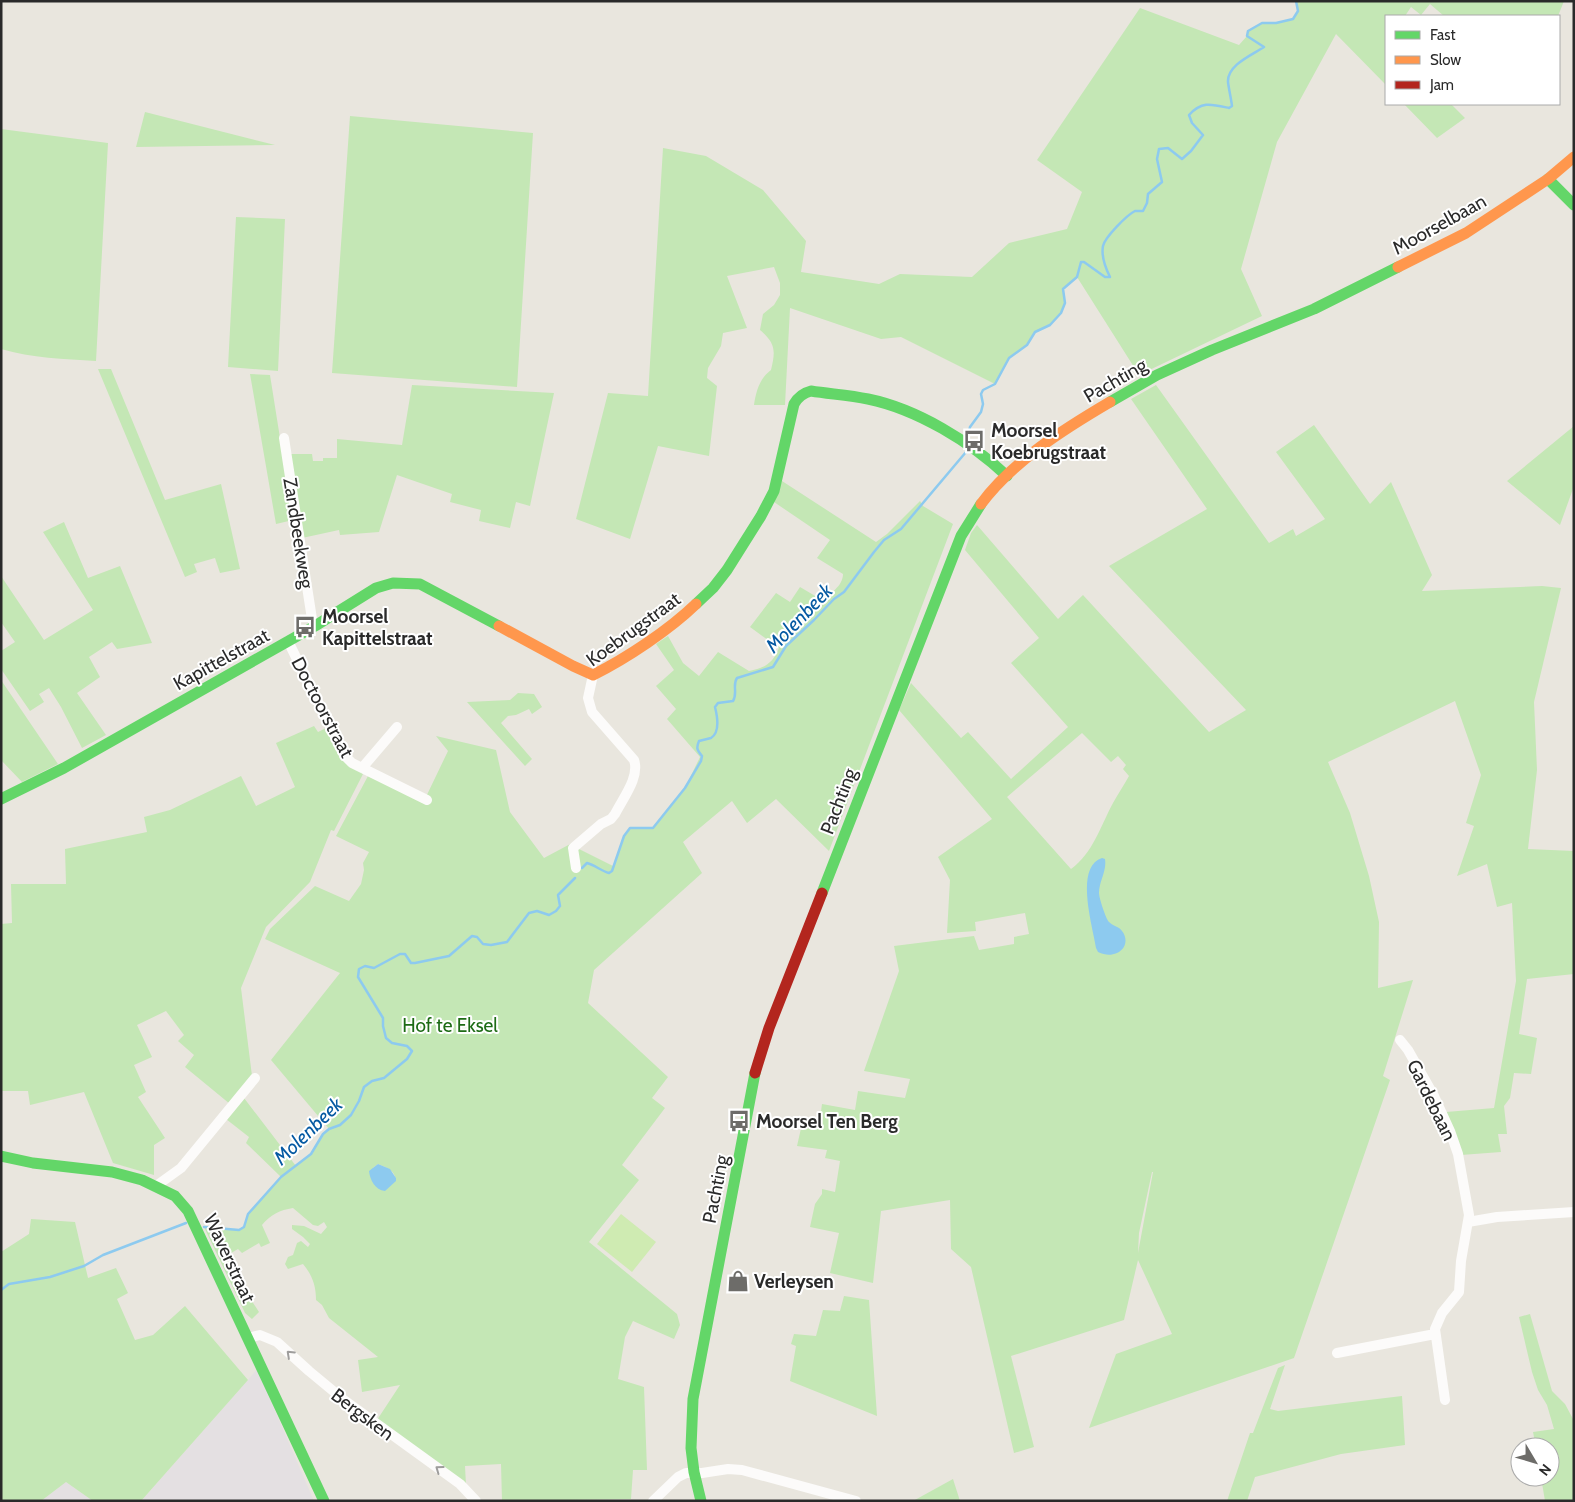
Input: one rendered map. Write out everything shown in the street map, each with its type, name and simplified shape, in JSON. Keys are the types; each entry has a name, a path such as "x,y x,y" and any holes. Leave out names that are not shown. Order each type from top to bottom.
{"street":[{"name":"Moorselbaan","path":"1314,309 1466,233 1548,179 1574,157"},
{"path":"1548,179 1574,205"},
{"name":"Pachting","path":"702,1501 694,1472 691,1448 693,1399 751,1094 760,1056 772,1019 880,739 961,536 973,515 988,496 1007,476 1053,437 1156,375 1314,309"},
{"name":"Koebrugstraat","path":"576,868 573,848 615,814 636,775 634,760 592,712 588,698 593,676 615,664 684,616 713,588 727,570 761,516 774,491 794,404 798,397 803,393 811,391 869,399 914,413 989,459 1007,476"},
{"name":"Zandbeekweg","path":"284,438 312,620 316,626"},
{"name":"Kapittelstraat","path":"1,799 64,768 288,642 376,588 393,584 420,584 593,676"},
{"name":"Doctoorstraat","path":"288,642 344,755 352,763 427,800"},
{"name":"Doctoorstraat","path":"362,768 397,727"},
{"name":"Gardebaan","path":"1400,1040 1408,1050 1434,1096 1450,1132 1458,1154 1469,1215 1461,1261 1459,1292 1442,1312 1435,1334"},
{"path":"156,1186 181,1168 254,1078"},
{"name":"Waverstraat","path":"1,1156 112,1172 156,1186 175,1196 188,1211 324,1501"},
{"path":"1468,1222 1497,1216 1574,1212"},
{"path":"1337,1353 1435,1334 1445,1400"},
{"name":"Bergsken","path":"248,1338 260,1335 278,1342 344,1400 460,1484 476,1501"},
{"path":"652,1501 686,1472 702,1473 728,1469 742,1470 856,1501"}],"shaded area":[{"path":"257,1369 314,1501 141,1501 248,1380"},
{"path":"66,1482 93,1501 41,1501"}],"green space":[{"path":"1296,1 1564,1 1558,15 1443,15 1430,4 1421,15 1411,7 1406,15 1385,15 1385,84 1336,34 1277,142 1241,269 1262,316 1139,375 1077,277 1063,289 1065,303 1061,313 1050,325 1036,332 1027,345 1009,358 995,384 901,337 881,339 790,308 785,405 754,405 759,385 771,370 774,357 773,347 769,339 760,330 763,314 774,305 780,295 780,283 774,267 727,276 747,328 723,333 721,346 708,368 707,378 717,386 709,456 658,446 630,539 576,519 608,393 648,396 663,148 706,156 763,190 806,241 801,272 879,284 900,274 972,277 1009,243 1067,229 1082,192 1037,160 1140,8 1239,45 1247,36 1248,31 1262,23 1276,23 1293,19 1298,11"},
{"path":"1405,105 1452,105 1465,118 1437,138"},
{"path":"145,112 275,145 136,147"},
{"path":"350,116 533,133 517,387 332,373"},
{"path":"1,129 108,143 96,361 36,356 1,349"},
{"path":"236,217 285,219 278,371 228,367"},
{"path":"98,369 111,369 165,500 221,484 240,569 220,573 215,558 194,564 197,572 185,577"},
{"path":"250,374 270,375 293,520 276,524"},
{"path":"412,385 554,393 530,506 516,502 510,528 479,521 481,510 450,502 452,494 397,475 379,532 340,535 339,530 302,538 288,454 312,454 313,461 323,461 323,458 337,458 337,439 402,445"},
{"path":"1156,385 1269,543 1293,529 1296,536 1325,519 1276,452 1314,425 1370,504 1391,482 1432,575 1422,591 1542,586 1561,588 1534,702 1537,770 1528,849 1574,851 1574,974 1527,979 1519,1034 1537,1038 1531,1074 1514,1073 1510,1098 1504,1106 1507,1134 1498,1134 1501,1152 1461,1155 1446,1112 1494,1108 1516,981 1512,903 1497,907 1487,864 1457,876 1474,826 1466,823 1481,775 1455,701 1328,762 1350,813 1369,876 1379,922 1378,988 1413,980 1383,1076 1390,1080 1294,1358 1089,1428 1116,1354 1172,1334 1138,1260 1124,1320 1011,1356 1034,1447 1014,1453 971,1267 951,1249 950,1200 881,1211 873,1283 830,1273 839,1233 810,1227 815,1204 822,1194 822,1189 835,1192 840,1161 825,1158 827,1150 797,1146 802,1124 819,1126 822,1104 855,1110 858,1091 905,1098 910,1079 864,1071 899,971 894,946 974,936 979,950 1014,944 1014,937 1029,934 1025,913 975,922 976,931 947,933 950,880 938,857 992,819 899,710 911,683 961,738 968,732 1011,779 1068,727 1011,663 1039,638 965,550 971,533 977,525 1058,619 1083,595 1209,732 1246,710 1109,566 1207,509 1131,399","holes":["1082,733 1111,762 1118,756 1126,765 1123,769 1129,776 1091,847 1079,863 1071,869 1007,797","1153,1172 1138,1253 1139,1233"]},
{"path":"1574,426 1574,486 1560,525 1507,481"},
{"name":"Hof te Eksel","path":"782,481 876,542 887,534 920,501 923,506 953,524 829,851 776,799 747,823 732,801 683,842 702,873 594,970 588,1003 668,1077 652,1098 665,1108 622,1165 639,1180 589,1242 677,1314 680,1325 674,1339 633,1321 625,1337 618,1379 644,1387 647,1470 633,1470 631,1499 502,1501 501,1464 465,1466 466,1485 377,1420 400,1385 362,1392 358,1360 378,1357 329,1318 322,1305 316,1300 313,1280 303,1264 288,1269 285,1264 288,1257 293,1255 297,1243 301,1241 308,1247 310,1244 292,1229 292,1225 304,1226 321,1234 327,1227 324,1222 318,1226 313,1225 293,1208 284,1210 272,1216 262,1225 270,1243 261,1247 259,1243 242,1253 238,1249 226,1256 236,1282 243,1280 246,1287 244,1289 259,1312 252,1319 245,1313 204,1227 239,1230 244,1227 248,1214 281,1177 246,1143 249,1137 226,1119 244,1098 296,1166 311,1154 323,1134 329,1129 271,1060 340,973 265,939 270,929 315,886 349,901 361,884 364,870 363,863 369,852 336,836 368,776 424,801 448,751 436,736 496,750 510,812 544,858 574,842 579,849 613,866 624,836 630,828 653,828 685,788 700,757 667,719 676,709 656,686 674,670 656,644 668,636 683,663 699,676 718,652 749,671 760,668 774,658 779,648 750,627 776,593 790,602 800,587 822,600 841,582 843,574 817,558 830,540 774,502","holes":["378,1164 392,1172 396,1181 373,1168"]},
{"path":"64,522 88,578 120,566 152,643 117,649 112,642 89,657 100,677 77,693 106,735 82,748 49,688 39,694 44,702 30,711 1,669 1,651 15,642 1,622 1,576 44,640 93,610 43,532"},
{"path":"1,680 58,764 22,782 1,760"},
{"path":"518,693 534,694 542,707 532,714 529,709 516,715 508,716 501,723 532,759 525,766 467,702 510,700"},
{"path":"314,726 318,732 328,727 363,774 334,831 331,830 310,882 266,927 241,988 252,1076 230,1104 185,1067 194,1055 178,1041 184,1035 166,1011 137,1025 152,1057 134,1065 146,1092 138,1097 165,1138 154,1145 154,1175 113,1163 84,1092 30,1105 28,1091 1,1091 1,924 12,923 11,884 66,884 65,849 147,832 144,817 170,810 241,776 256,806 295,787 276,743"},
{"path":"621,1214 656,1242 632,1272 597,1244"},
{"path":"31,1219 75,1222 88,1278 116,1268 128,1293 117,1299 135,1340 153,1335 185,1306 248,1380 141,1501 93,1501 66,1482 41,1501 1,1501 1,1252 29,1234"},
{"path":"844,1296 869,1300 877,1416 790,1381 796,1346 791,1344 794,1334 816,1336 823,1310 840,1311"},
{"path":"1530,1314 1552,1391 1565,1404 1573,1419 1573,1501 1545,1501 1543,1487 1560,1487 1560,1437 1534,1437 1533,1432 1554,1429 1547,1405 1538,1390 1532,1372 1519,1317"},
{"path":"1285,1365 1270,1409 1278,1411 1402,1396 1405,1445 1341,1454 1255,1477 1247,1501 1227,1501 1250,1433 1253,1433 1278,1368"},
{"path":"953,1479 960,1501 913,1501"}],"water":[{"path":"1102,858 1105,859 1105,863 1099,889 1101,904 1109,922 1122,931 1126,941 1121,951 1110,955 1098,952 1096,948 1087,898 1089,873 1094,864"},
{"path":"378,1164 390,1169 396,1178 396,1181 385,1191 376,1187 369,1171"}],"waterway":[{"name":"Molenbeek","path":"968,437 970,427 981,412 983,404 981,394 983,390 995,384 1009,358 1027,345 1035,332 1050,325 1061,313 1065,303 1063,289 1077,277 1081,262 1084,262 1105,277 1110,277 1104,262 1103,246 1112,232 1127,217 1135,211 1143,211 1147,203 1148,194 1162,182 1157,159 1159,149 1168,148 1182,159 1191,151 1203,135 1192,123 1189,115 1198,107 1207,105 1229,108 1232,106 1228,82 1232,70 1241,61 1264,47 1247,36 1248,31 1262,23 1276,23 1293,19 1298,11 1296,1"},
{"name":"Molenbeek","path":"582,868 587,863 609,873 612,871 624,836 630,828 653,828 685,788 701,761 702,756 697,747 699,741 711,738 716,732 718,723 715,707 718,703 733,701 737,678 773,667 786,646 834,599 844,592 884,540 901,529 966,452"},
{"name":"Molenbeek","path":"204,1227 239,1230 244,1227 248,1214 281,1177 311,1154 323,1134 329,1129 340,1125 351,1115 364,1087 372,1081 384,1078 407,1059 412,1051 407,1046 392,1043 386,1038 383,1018 358,977 359,969 365,966 374,968 400,954 405,954 411,963 449,956 472,936 477,937 483,944 491,945 507,942 529,913 537,911 549,915 556,911 560,906 558,895 575,878"},
{"name":"Molenbeek","path":"1,1290 9,1284 50,1277 84,1266 103,1255 186,1223"}],"traffic: fast":[{"path":"1548,179 1574,205"},
{"path":"1110,402 1157,375 1212,350 1314,309 1398,267"},
{"path":"696,604 713,588 727,570 761,516 774,491 794,404 799,397 806,393 811,391 861,398 905,410 960,439 993,463 1007,476"},
{"path":"822,893 961,536 981,504"},
{"path":"1,799 64,768 315,626 376,588 393,583 420,584 499,626"},
{"path":"701,1501 694,1472 691,1448 693,1399 755,1073"},
{"path":"1,1156 33,1163 112,1172 142,1180 175,1196 188,1211 324,1501"}],"traffic: slow":[{"path":"1398,267 1466,233 1548,179 1574,157"},
{"path":"981,504 1008,474 1040,447 1110,402"},
{"path":"499,626 593,675 647,643 696,604"}],"traffic: jam":[{"path":"755,1073 769,1028 822,893"}],"place":[{"name":"Moorsel Koebrugstraat","path":"974,441"},
{"name":"Moorsel Kapittelstraat","path":"305,627"},
{"name":"Moorsel Ten Berg","path":"739,1121"},
{"name":"Verleysen","path":"738,1281"}]}
